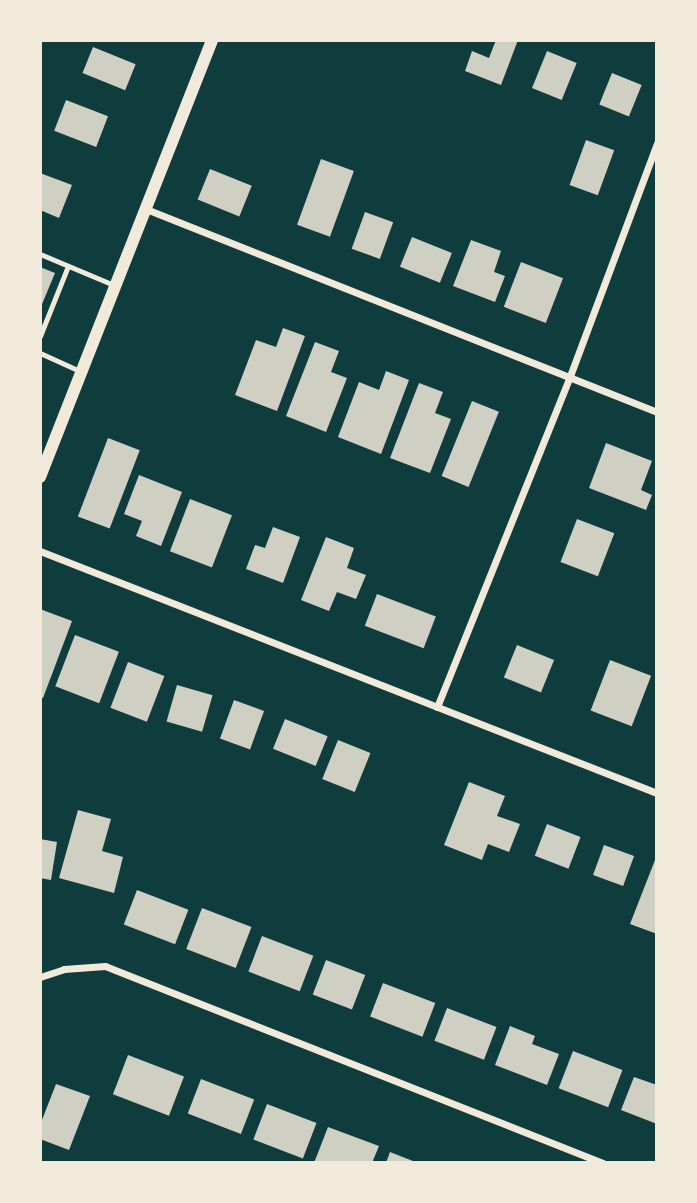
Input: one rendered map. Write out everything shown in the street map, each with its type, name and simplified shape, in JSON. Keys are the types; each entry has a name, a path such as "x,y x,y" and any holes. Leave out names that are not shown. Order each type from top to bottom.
{"street":[{"path":"40,477 212,40"},
{"path":"437,707 570,376 657,143"},
{"path":"146,209 657,412"},
{"path":"40,551 657,793"},
{"path":"40,976 64,969 105,966 603,1163"}],"lane":[{"path":"40,254 116,286"},
{"path":"40,336 68,266"},
{"path":"40,353 82,372"}],"building":[{"path":"496,40 518,40 501,85 465,71 472,51 489,58"},
{"path":"93,47 136,64 125,90 83,73"},
{"path":"547,51 577,63 562,100 532,88"},
{"path":"612,73 642,85 629,117 599,105"},
{"path":"66,100 108,116 96,147 54,131"},
{"path":"586,140 614,150 598,195 570,185"},
{"path":"321,159 354,171 330,237 297,225"},
{"path":"210,169 252,186 239,216 198,200"},
{"path":"40,173 72,185 59,218 40,210"},
{"path":"365,212 393,222 380,259 352,249"},
{"path":"412,237 452,253 440,283 400,267"},
{"path":"471,240 501,251 494,272 505,276 495,302 453,286"},
{"path":"521,262 563,278 546,323 504,307"},
{"path":"40,267 55,273 40,309"},
{"path":"283,328 305,336 277,411 235,395 256,340 276,347"},
{"path":"315,342 339,351 331,372 347,378 326,432 286,416"},
{"path":"386,371 409,380 381,454 338,437 359,382 379,390"},
{"path":"419,383 443,392 435,413 451,419 430,473 390,458"},
{"path":"472,401 499,412 469,487 442,476"},
{"path":"108,438 140,450 110,529 78,516"},
{"path":"606,443 652,461 641,490 652,495 646,510 589,488"},
{"path":"139,475 182,492 161,546 136,536 142,521 124,514"},
{"path":"190,499 232,515 212,567 170,551"},
{"path":"577,519 614,533 598,576 561,562"},
{"path":"273,527 300,537 283,583 246,569 255,545 265,548"},
{"path":"326,537 354,548 347,568 366,575 356,599 337,592 329,611 301,600"},
{"path":"377,594 436,617 424,648 365,626"},
{"path":"40,609 72,621 43,698 40,697"},
{"path":"75,635 119,652 99,703 55,686"},
{"path":"517,645 554,660 541,692 504,677"},
{"path":"610,660 651,676 632,726 591,710"},
{"path":"128,662 164,676 147,722 110,708"},
{"path":"177,685 213,695 202,732 167,722"},
{"path":"234,700 264,711 250,749 220,739"},
{"path":"285,719 328,736 316,766 273,749"},
{"path":"338,740 370,753 355,792 322,779"},
{"path":"469,782 505,796 497,816 520,824 509,852 488,844 482,860 444,845"},
{"path":"78,810 111,819 102,851 123,857 114,893 59,878"},
{"path":"547,824 581,837 568,869 535,856"},
{"path":"40,839 57,842 51,880 40,878"},
{"path":"604,845 634,856 623,886 593,875"},
{"path":"655,860 657,861 657,934 630,924"},
{"path":"137,890 188,910 175,944 124,925"},
{"path":"202,908 251,927 236,968 186,949"},
{"path":"262,936 313,956 300,991 248,971"},
{"path":"326,960 365,975 352,1010 313,995"},
{"path":"383,983 435,1003 422,1037 370,1017"},
{"path":"447,1008 496,1027 484,1060 434,1041"},
{"path":"510,1026 535,1036 532,1044 559,1054 547,1085 495,1065"},
{"path":"573,1051 622,1070 608,1107 559,1088"},
{"path":"128,1055 184,1077 169,1116 113,1094"},
{"path":"634,1077 657,1085 657,1124 621,1110"},
{"path":"201,1079 254,1099 241,1134 188,1114"},
{"path":"56,1084 90,1096 69,1150 40,1139 40,1125"},
{"path":"267,1104 316,1123 303,1158 253,1139"},
{"path":"328,1127 379,1146 372,1163 314,1163"},
{"path":"390,1152 418,1163 386,1163"}]}
